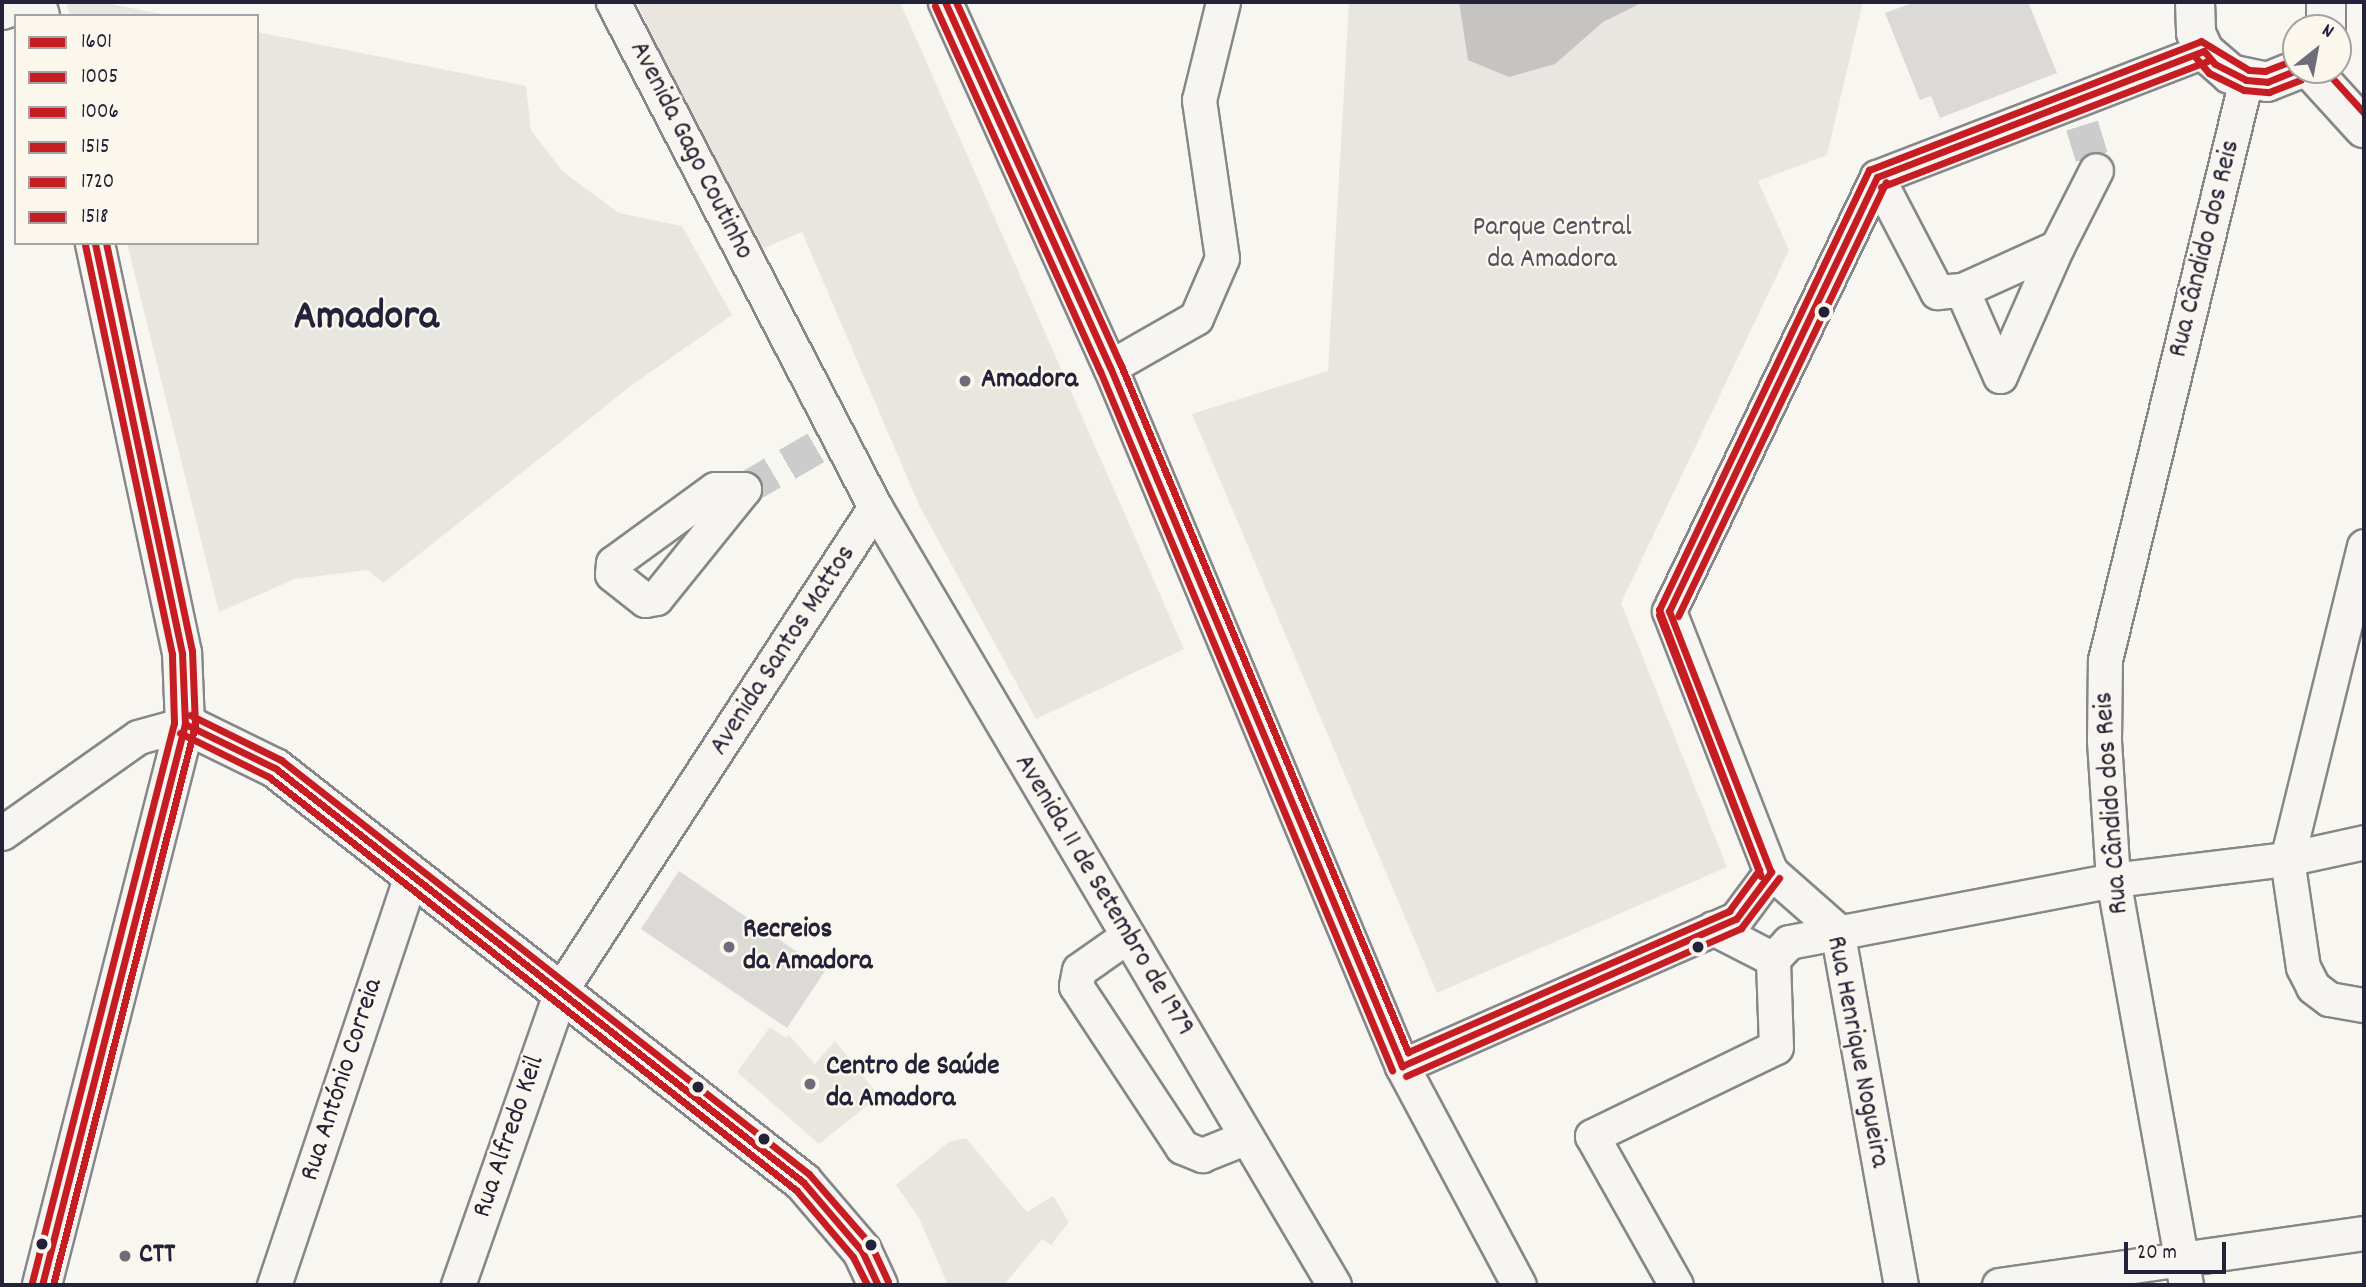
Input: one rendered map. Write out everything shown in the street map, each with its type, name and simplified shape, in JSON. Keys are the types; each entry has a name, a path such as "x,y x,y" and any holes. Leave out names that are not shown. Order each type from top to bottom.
{"street":[{"path":"2,12 30,2"},
{"name":"Avenida Gago Coutinho","path":"613,2 874,507"},
{"path":"945,2 1110,367 1402,1066 1519,1285"},
{"path":"1110,367 1196,318 1222,258 1199,100 1223,2"},
{"path":"2195,2 2196,33 2204,51 2222,69 2246,80 2267,82 2282,76"},
{"path":"2057,247 1962,290 1937,292 1877,177 2079,114 2204,51"},
{"name":"Rua Cândido dos Reis","path":"2184,1271 2113,880 2104,740 2105,660 2246,80"},
{"path":"2324,84 2364,128"},
{"path":"1962,290 2000,376 2057,247 2096,170"},
{"name":"Rua Henrique Nogueira","path":"1877,177 1669,611 1771,872 1837,930 1901,1285"},
{"path":"41,1285 185,724 182,653 94,245"},
{"name":"Avenida 11 de Setembro de 1979","path":"874,507 1334,1285"},
{"name":"Avenida Santos Mattos","path":"562,988 874,507"},
{"path":"2364,546 2287,859 2303,967 2313,987 2329,999 2364,1005"},
{"path":"2,833 138,737 185,724 275,768 411,875 562,988 803,1182 862,1251 878,1285"},
{"path":"1676,1285 1592,1136 1776,1047 1773,959 1788,942 1837,930 2113,880 2287,859 2364,842"},
{"path":"1402,1066 1736,919 1771,872"},
{"name":"Rua António Correia","path":"274,1285 411,875"},
{"path":"1713,928 1773,959"},
{"path":"1126,937 1079,970 1076,986 1182,1147 1202,1155 1247,1137"},
{"name":"Rua Alfredo Keil","path":"458,1285 562,988"},
{"path":"1999,1285 2184,1271 2364,1233"}],"shaded area":[{"name":"Amadora","path":"637,2 900,2 1184,649 1036,719 920,507 802,232 750,254"},
{"path":"1459,2 1701,2 1639,4 1603,22 1555,64 1509,77 1468,60"},
{"name":"Centro de Saúde da Amadora","path":"770,1027 786,1038 789,1035 815,1064 835,1041 879,1096 819,1144 737,1072"}],"green space":[{"path":"66,2 100,2 162,14 69,14"},
{"name":"Parque Central da Amadora","path":"1349,2 1863,2 1827,155 1758,181 1789,250 1621,603 1727,867 1437,993 1192,414 1328,371"},
{"path":"259,32 526,86 531,130 563,172 619,213 682,226 732,315 632,385 383,583 368,570 295,579 219,612 127,245 259,245"},
{"path":"966,1138 1027,1212 1053,1196 1069,1222 1051,1245 1042,1239 1004,1285 948,1285 919,1218 896,1185 949,1142"}],"building":[{"path":"1915,2 2028,2 2057,73 1940,118 1931,96 1920,100 1885,13"},
{"name":"Recreios da Amadora","path":"679,871 825,971 787,1028 641,929"}],"tunnel":[{"path":"2082,125 2096,170"},
{"path":"744,489 837,435"}],"transit line":[{"name":"1005","path":"945,2 1110,367 1402,1066"},
{"name":"1518","path":"956,2 1120,363 1408,1052 1729,911 1759,870 1659,610 1869,170 2201,41 2249,70 2265,71 2282,64"},
{"name":"1006","path":"935,6 1100,371 1392,1070"},
{"name":"1005","path":"2204,51 2215,64 2246,80 2267,82 2282,76"},
{"name":"1005","path":"1877,177 2204,51"},
{"name":"1006","path":"2196,58 2209,73 2244,90 2269,92 2290,84"},
{"name":"1006","path":"1881,187 2208,61"},
{"name":"1518","path":"2338,84 2364,113"},
{"name":"1005","path":"1669,611 1877,177"},
{"name":"1006","path":"1678,616 1886,182"},
{"name":"1720","path":"32,1282 174,723 172,654 85,245"},
{"name":"1601","path":"42,1285 185,724 182,653 95,245"},
{"name":"1515","path":"53,1285 195,725 192,651 106,245"},
{"name":"1005","path":"1669,611 1771,872"},
{"name":"1006","path":"1659,615 1761,876"},
{"name":"1720","path":"190,715 281,760 809,1174 871,1245 888,1281"},
{"name":"1601","path":"185,724 275,768 803,1182 862,1251 878,1285"},
{"name":"1515","path":"180,733 269,777 796,1190 853,1257 867,1285"},
{"name":"1005","path":"1402,1066 1736,919 1771,872"},
{"name":"1006","path":"1406,1076 1741,928 1779,878"}],"place":[{"name":"Amadora","path":"965,381"},
{"name":"Recreios da Amadora","path":"729,947"},
{"name":"Centro de Saúde da Amadora","path":"810,1084"},
{"name":"CTT","path":"125,1256"}],"district":[{"name":"Amadora","path":"366,319"}]}
